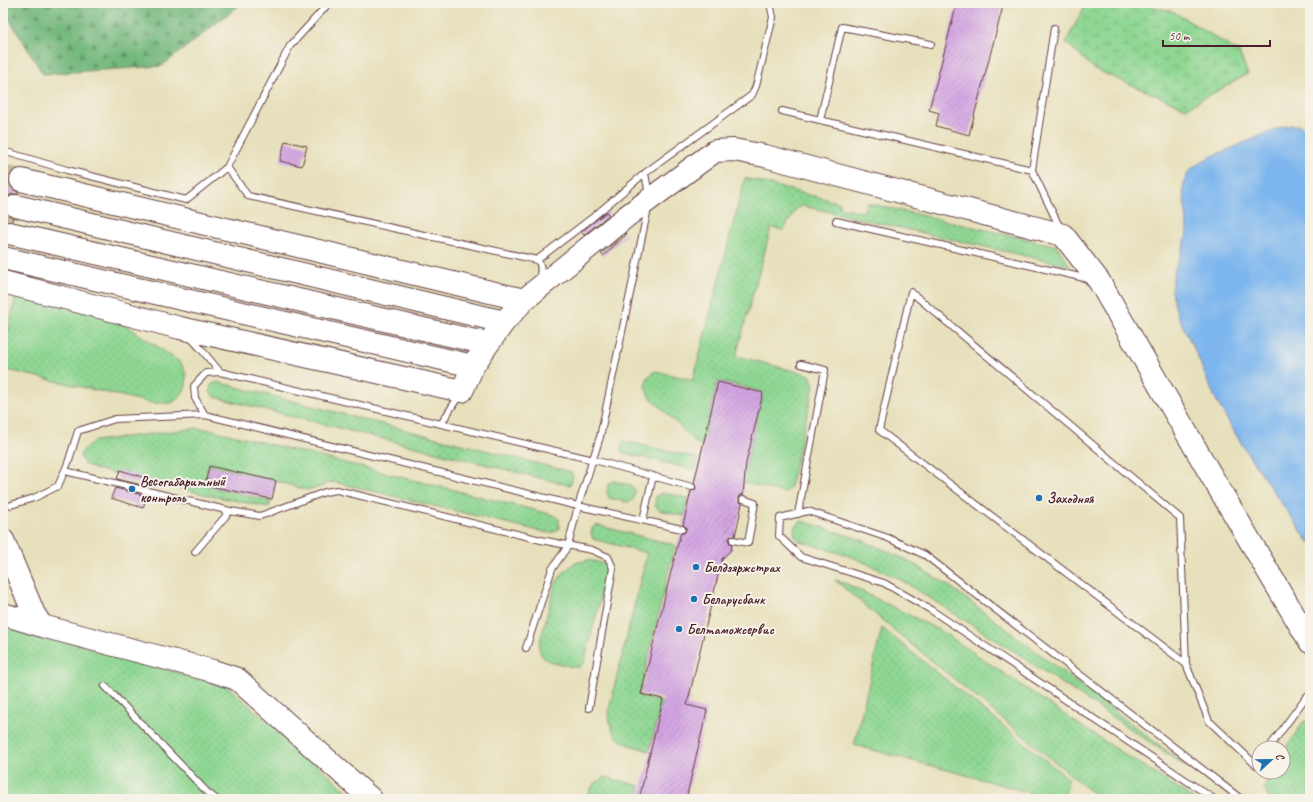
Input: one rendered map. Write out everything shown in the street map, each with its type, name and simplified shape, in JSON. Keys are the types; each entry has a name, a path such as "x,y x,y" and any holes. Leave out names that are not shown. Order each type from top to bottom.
{"highway":[{"path":"3,282 180,328 494,339 627,216 715,151 734,150 766,156 1063,235 1098,282 1310,642"},
{"path":"12,219 494,339"},
{"path":"12,219 494,339"},
{"path":"12,219 494,339"},
{"path":"3,268 494,339"},
{"path":"3,540 34,614 42,626"},
{"path":"3,614 42,626 213,670 237,679 371,799"}],"lane":[{"path":"3,151 67,170 186,200 227,167 290,46 329,3"},
{"path":"537,260 592,218 645,173 752,95 756,86 773,17 770,3"},
{"path":"820,120 842,27 931,44"},
{"path":"1054,28 1032,170 1063,235"},
{"path":"782,111 1032,170"},
{"path":"227,167 248,196 537,260 540,262 538,281 494,339 441,424"},
{"path":"526,648 552,569 568,546 578,506 594,460 600,437 650,199 645,173"},
{"path":"836,221 1098,282"},
{"path":"1186,664 879,430 911,292 1180,518 1186,664 1209,721 1251,760"},
{"path":"180,328 202,349 220,372"},
{"path":"798,514 825,370 801,364"},
{"path":"205,415 196,398 194,386 206,373 220,372 594,460 692,487"},
{"path":"11,505 34,498 58,486 65,471 78,431 115,419 205,415 578,506 682,529"},
{"path":"65,471 230,511 260,516 325,492 337,490 541,540 592,550 608,557 613,568 589,708"},
{"path":"643,520 654,476"},
{"path":"733,540 748,543 755,503 743,499"},
{"path":"195,552 230,511"},
{"path":"1214,799 931,610 884,583 801,557 779,536 780,518 808,511 888,538 925,555 1233,797 1241,799"},
{"path":"105,686 208,793 216,799"},
{"path":"1275,740 1306,697 1310,694"}],"green space":[{"path":"3,3 242,3 162,66 43,74 3,9"},
{"path":"1139,3 1174,12 1239,52 1248,74 1186,108 1094,69 1066,42 1086,4"},
{"path":"745,178 840,203 840,207 863,212 867,203 1057,246 1070,266 803,206 796,209 784,230 771,228 736,356 810,375 814,385 790,488 785,493 742,482 763,392 718,381 701,448 648,395 645,386 648,377 655,371 693,380"},
{"path":"17,292 92,310 129,327 181,363 186,374 186,386 181,396 172,403 152,403 3,369 3,353"},
{"path":"217,382 571,472 573,476 571,484 568,485 214,397 210,392 211,385"},
{"path":"197,428 212,430 554,515 559,519 559,529 548,533 334,482 327,483 321,487 306,490 276,481 209,465 205,485 271,501 269,507 212,496 95,469 84,464 80,455 86,447 95,441"},
{"path":"624,441 698,458 695,470 624,453 621,451"},
{"path":"613,481 631,485 635,491 633,500 627,502 609,498 607,492 608,485"},
{"path":"665,493 688,498 684,516 659,510 655,506 656,496"},
{"path":"802,521 862,540 907,560 951,587 1196,773 1012,650 901,580 855,558 797,540 794,531 797,525"},
{"path":"596,525 675,545 639,696 662,702 649,751 632,746 619,739 612,728 609,709 647,553 593,539 591,534 592,528"},
{"path":"589,560 609,565 584,663 579,667 557,664 547,660 543,656 540,652 539,646 555,584 564,572 574,563"},
{"path":"835,580 847,584 943,632 1084,728 1194,799 1100,799"},
{"path":"3,623 228,687 356,799 3,799"},
{"path":"882,628 1069,779 1064,799 1054,799 854,745"},
{"path":"1310,720 1310,799 1269,799 1264,789 1267,780 1291,780 1291,741 1303,722"},
{"path":"605,777 640,786 637,799 589,799 591,788"}],"water":[{"path":"1299,125 1310,132 1310,544 1252,460 1220,407 1180,319 1174,304 1172,289 1174,273 1185,244 1187,228 1183,188 1189,173 1196,165 1208,158 1282,127"}],"building":[{"path":"957,3 991,3 1003,6 969,135 936,126 939,113 929,110"},
{"path":"285,141 307,146 302,166 280,161"},
{"path":"3,168 14,170 9,177 9,183 12,189 18,192 18,194 12,194 7,197 4,203 4,210 13,218 12,221 3,222"},
{"path":"606,212 609,215 584,235 581,232"},
{"path":"626,233 627,234 603,256 601,254"},
{"path":"718,382 763,393 746,463 743,495 740,495 739,498 739,502 742,503 735,536 731,536 729,539 729,542 732,544 731,550 722,559 687,705 707,710 686,799 639,799 663,699 641,694 677,547 681,533 684,533 686,530 686,527 683,525 691,491 695,490 696,488 694,483"},
{"path":"209,466 276,481 272,499 205,485"},
{"path":"120,470 152,480 150,487 117,479"},
{"path":"115,488 147,496 143,508 111,498"}],"tunnel":[{"path":"3,176 21,180"},
{"path":"3,217 12,219"}],"place":[{"name":"Весогабаритный контроль","path":"132,489"},
{"name":"Заходняя","path":"1039,498"},
{"name":"Белдзяржстрах","path":"696,567"},
{"name":"Беларусбанк","path":"694,599"},
{"name":"Белтаможсервис","path":"679,629"}]}
